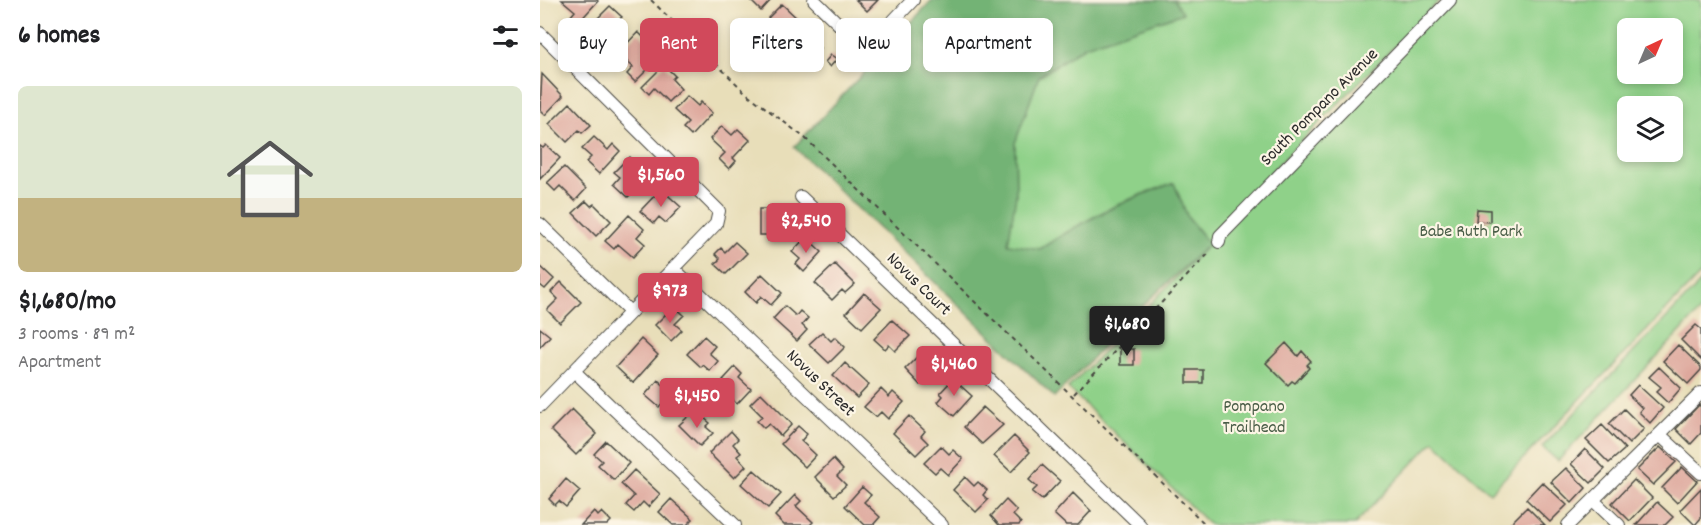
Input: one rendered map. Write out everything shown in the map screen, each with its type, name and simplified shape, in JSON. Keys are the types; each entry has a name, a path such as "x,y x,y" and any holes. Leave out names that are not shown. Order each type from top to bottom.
{"street":[{"path":"814,0 861,44 869,44 875,40 913,0"},
{"name":"South Pompano Avenue","path":"1219,242 1220,236 1450,0"},
{"path":"540,33 720,211 716,224 540,406"},
{"name":"Novus Court","path":"801,197 1140,525"},
{"path":"540,224 630,312"},
{"name":"Novus Street","path":"673,268 942,525"},
{"path":"574,370 735,525"},
{"path":"1568,525 1701,393"},
{"path":"1660,435 1701,474"},
{"path":"1593,500 1619,525"}],"path":[{"path":"651,0 746,93 805,138 1206,525"},
{"path":"1073,395 1219,242"}],"green space":[{"path":"932,0 1174,0 1183,13 1085,46 1053,67 1053,18 923,18 923,72 1045,72 1039,76 1015,143 1016,195 1008,244 1040,249 1105,212 1174,183 1188,218 1209,244 1150,299 1054,397 794,147 864,72 911,72 911,22"},
{"path":"1174,0 1440,0 1223,221 1213,234 1210,243 1450,0 1701,0 1701,274 1490,493 1434,441 1354,525 1210,525 1068,388 1209,244 1188,218 1174,184 1139,195 1105,211 1040,249 1008,244 1016,195 1015,143 1039,76 1045,72 1053,72 1053,67 1085,46 1182,13"},
{"path":"1701,282 1701,310 1558,461 1542,447"}],"building":[{"path":"562,0 598,1 582,18 571,18 575,11"},
{"path":"750,0 771,0 761,11"},
{"path":"856,0 878,0 867,11"},
{"path":"782,4 797,18 768,18"},
{"path":"610,6 622,17 621,18 598,18"},
{"path":"638,32 640,34 640,72 645,72 635,82 627,74 633,67 628,62 628,42"},
{"path":"831,55 836,58 830,67 825,62"},
{"path":"657,72 671,72 675,76 672,79 681,89 668,102 654,88 649,94 642,87"},
{"path":"542,74 563,96 545,115 540,110"},
{"path":"687,96 698,106 701,102 712,113 691,136 683,128 688,123 674,110"},
{"path":"570,103 591,125 582,133 579,130 567,142 549,124"},
{"path":"722,126 732,135 738,129 750,140 733,158 736,161 729,169 719,159 725,153 710,139"},
{"path":"594,137 608,150 613,144 620,151 599,174 586,162 591,157 582,149"},
{"path":"546,145 560,158 540,179 540,146 543,148"},
{"path":"629,157 652,179 643,188 640,185 628,197 614,184 620,177 614,172"},
{"path":"564,167 586,189 575,201 560,186 555,191 547,183"},
{"path":"661,189 681,207 666,223 659,217 654,223 640,211"},
{"path":"586,201 591,206 594,204 611,221 596,236 573,213"},
{"path":"759,209 787,209 787,235 759,235"},
{"path":"1477,209 1490,210 1490,222 1476,221"},
{"path":"629,215 644,229 637,237 645,244 633,257 618,244 614,249 605,241"},
{"path":"806,237 822,252 804,272 796,264 800,259 792,252"},
{"path":"735,242 747,253 726,274 715,264 720,259 715,254 721,248 725,252"},
{"path":"835,264 855,284 845,293 842,290 832,300 815,283"},
{"path":"540,266 554,279 545,289 540,285"},
{"path":"762,274 782,293 771,305 761,296 756,303 745,292"},
{"path":"561,282 581,302 560,323 547,310 558,299 551,292"},
{"path":"864,293 881,308 862,328 846,313"},
{"path":"674,306 684,315 675,324 682,330 671,341 655,325"},
{"path":"785,306 796,316 800,311 808,318 802,325 807,330 797,341 773,319"},
{"path":"892,320 910,336 895,351 889,345 885,349 874,339"},
{"path":"1696,325 1701,329 1701,360 1681,340"},
{"path":"540,328 550,336 540,347"},
{"path":"822,332 831,341 835,337 845,347 829,363 809,344"},
{"path":"704,336 715,346 709,353 718,361 710,371 703,365 701,367 687,354"},
{"path":"641,339 658,355 633,383 616,367"},
{"path":"1286,343 1298,356 1302,351 1311,361 1307,365 1309,368 1295,383 1292,381 1288,385 1266,363"},
{"path":"1678,345 1701,367 1701,370 1688,384 1663,361"},
{"path":"1120,349 1134,349 1134,365 1120,365"},
{"path":"924,350 943,369 931,381 928,378 920,385 905,369"},
{"path":"845,363 869,385 857,398 833,376"},
{"path":"735,367 742,374 739,378 751,389 737,404 722,390 728,384 723,380"},
{"path":"1659,367 1681,388 1668,403 1656,392 1661,387 1649,377"},
{"path":"1187,370 1203,370 1203,383 1187,383"},
{"path":"953,379 972,396 954,416 938,402 943,396 940,393"},
{"path":"658,380 672,393 659,407 645,395"},
{"path":"1638,385 1663,408 1650,423 1639,412 1642,408 1629,395"},
{"path":"881,389 889,397 893,392 904,402 888,419 881,412 876,417 864,407"},
{"path":"761,393 792,424 781,436 769,424 764,428 757,421 762,416 750,404"},
{"path":"1699,405 1701,407 1701,433 1691,444 1676,429"},
{"path":"983,407 1003,425 982,444 964,427"},
{"path":"572,409 597,434 576,455 551,430"},
{"path":"1624,409 1644,429 1629,444 1609,424"},
{"path":"692,413 700,421 704,418 710,423 706,427 713,433 700,446 679,425"},
{"path":"909,416 925,431 921,436 928,443 916,455 893,433"},
{"path":"1602,425 1625,449 1609,463 1586,440"},
{"path":"798,426 807,434 801,441 816,455 805,467 781,444"},
{"path":"731,431 738,439 733,444 741,453 737,456 746,466 734,478 709,453"},
{"path":"1014,436 1030,452 1011,472 994,456"},
{"path":"606,441 629,463 614,480 598,465 602,461 594,454"},
{"path":"941,446 949,454 953,450 963,459 948,475 940,468 935,473 924,463"},
{"path":"1660,447 1676,462 1653,485 1637,470"},
{"path":"1585,449 1605,469 1591,483 1571,464"},
{"path":"833,459 843,470 837,476 846,485 834,496 815,477"},
{"path":"1042,465 1060,481 1042,500 1032,492 1037,487 1029,480"},
{"path":"1682,467 1697,481 1677,503 1662,488"},
{"path":"1566,468 1586,488 1572,503 1551,482"},
{"path":"634,470 660,494 648,507 643,502 634,512 626,505 634,496 621,484"},
{"path":"754,470 781,494 768,508 741,484"},
{"path":"965,477 974,486 978,482 987,490 983,495 988,500 976,512 953,490"},
{"path":"566,479 580,491 566,507 559,501 555,505 549,499"},
{"path":"1634,480 1652,498 1630,521 1612,503"},
{"path":"1542,482 1567,505 1550,522 1526,499"},
{"path":"862,487 871,495 864,502 880,517 873,525 865,525 845,506"},
{"path":"1701,488 1701,518 1695,525 1680,510"},
{"path":"1073,493 1091,511 1078,525 1066,525 1054,514"},
{"path":"795,495 801,501 796,506 813,522 810,525 784,525 775,516"},
{"path":"671,499 693,519 687,525 673,525 659,512"},
{"path":"1006,500 1017,511 1013,515 1021,523 1019,525 999,525 991,516"},
{"path":"1657,502 1673,517 1665,525 1636,525"},
{"path":"1527,507 1545,525 1513,525 1511,523"},
{"path":"594,511 598,516 602,512 611,521 607,525 581,525"}],"park label":[{"name":"Babe Ruth Park","path":"1471,232"},
{"name":"Pompano Trailhead","path":"1254,417"}]}
